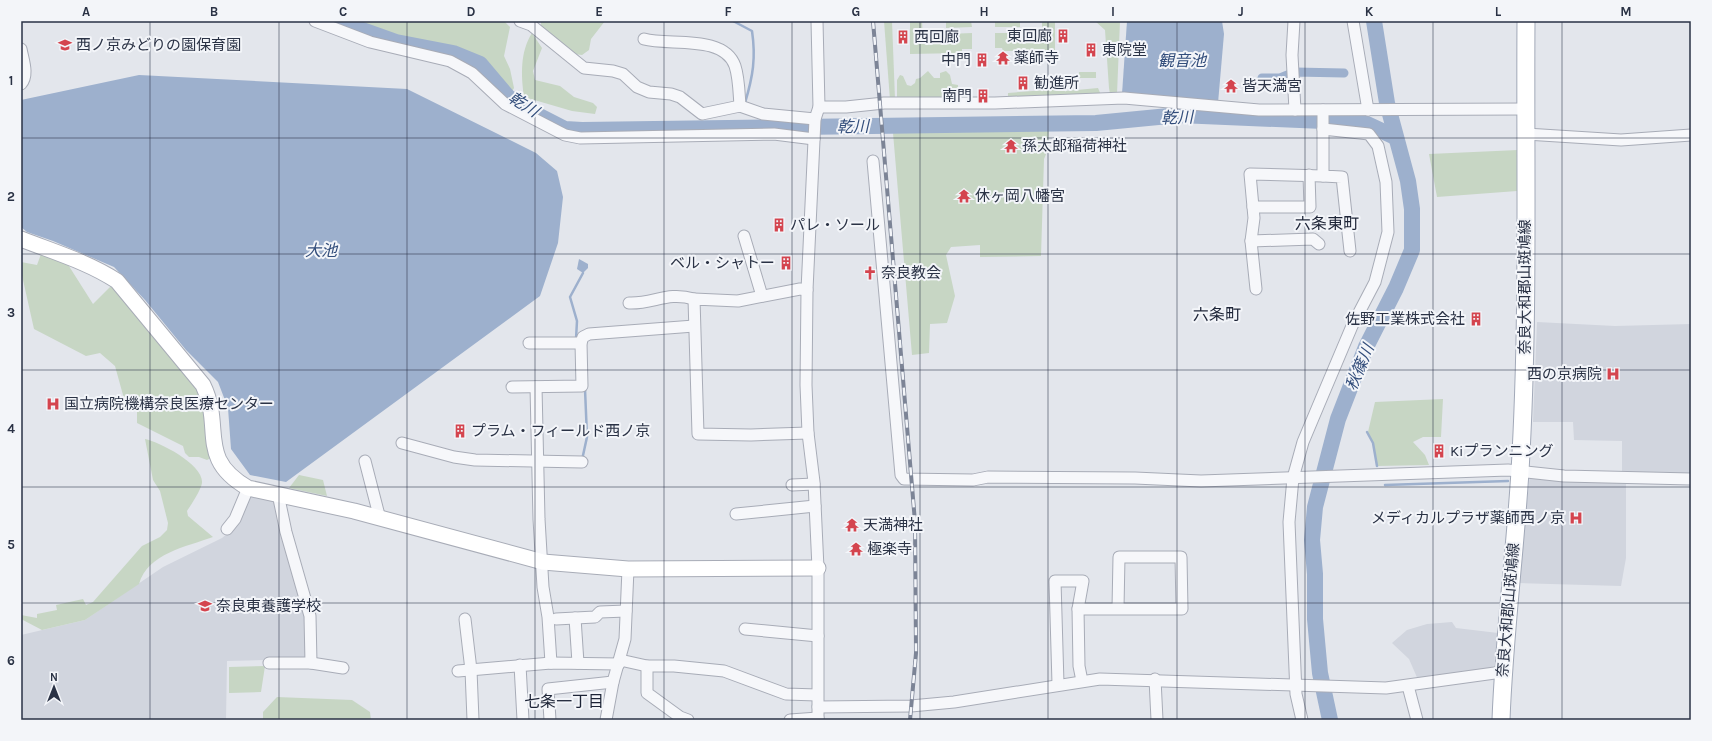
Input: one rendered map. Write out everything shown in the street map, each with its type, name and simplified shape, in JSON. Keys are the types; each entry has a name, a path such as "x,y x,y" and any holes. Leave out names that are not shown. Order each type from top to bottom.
{"main road":[{"name":"奈良大和郡山斑鳩線","path":"1500,720 1502,672 1520,472 1525,353 1526,21"}],"street":[{"path":"315,21 370,42 450,61 472,73 505,104 565,135 580,138 774,134 814,139"},
{"path":"520,21 531,25 584,68 612,71 623,74 637,87 649,92 671,94 680,97 702,114 740,106 763,114 815,119"},
{"path":"817,21 819,107 815,119 814,139 807,290 806,385 808,432 814,484 818,568 818,715"},
{"path":"1294,21 1292,55 1295,110"},
{"path":"1353,21 1368,110"},
{"path":"644,39 652,41 691,42 718,48 724,51 732,59 736,66 740,106"},
{"path":"21,49 26,74 21,84"},
{"path":"819,107 846,107 884,103 995,103 1124,98 1259,110 1525,109"},
{"path":"1322,110 1323,176"},
{"path":"1302,720 1296,694 1299,685 1289,522 1294,478 1303,442 1318,404 1352,326 1375,282 1388,232 1386,182 1378,146 1369,134 1347,130 1323,129"},
{"path":"1526,134 1621,140 1691,135"},
{"path":"873,161 900,475 904,479 973,480 988,477 1135,478 1201,481 1340,475 1500,471 1564,476 1691,479"},
{"path":"1256,289 1251,240 1254,218 1250,174 1342,177 1350,251"},
{"path":"1253,207 1310,207 1309,175"},
{"path":"744,236 762,296"},
{"path":"21,239 73,258 106,274 117,282 203,385 210,401 214,440 219,463 235,480 248,488 380,519 543,562 628,569 818,568"},
{"path":"1251,240 1313,239 1319,244"},
{"path":"629,303 642,304 661,297 672,296 694,299 738,301 800,289 807,290"},
{"path":"694,299 698,434 751,435 808,432"},
{"path":"512,387 582,386 581,342 582,337 589,334 694,326"},
{"path":"529,343 581,342"},
{"path":"536,387 536,462 543,562 543,587 548,617 551,663"},
{"path":"402,443 461,458 536,462 582,462"},
{"path":"365,461 380,519"},
{"path":"792,485 814,484"},
{"path":"227,529 235,519 248,488"},
{"path":"278,494 286,532 310,616 310,663"},
{"path":"736,514 815,506"},
{"path":"1078,609 1182,609 1181,557 1119,557 1118,608"},
{"path":"606,720 613,682 625,639 628,569"},
{"path":"1058,684 1055,581 1083,581 1078,609 1079,666 1082,681"},
{"path":"556,619 595,617 600,612 626,611"},
{"path":"575,618 578,663"},
{"path":"465,619 471,670 473,720"},
{"path":"745,629 818,636"},
{"path":"458,671 551,663 619,662 647,666 674,666 724,671 786,694 817,695"},
{"path":"269,663 310,663 343,668"},
{"path":"520,666 523,720"},
{"path":"647,666 648,693 680,717 688,720"},
{"path":"790,720 818,715 954,702 1100,678 1155,679 1345,688 1408,686 1493,672 1502,672"},
{"path":"1155,679 1157,720"},
{"path":"550,720 548,689 613,682"},
{"path":"1408,686 1416,720"}],"shaded area":[{"name":"西の京病院","path":"1537,322 1615,326 1691,324 1691,474 1622,473 1622,441 1574,440 1573,422 1533,422"},
{"name":"メディカルプラザ薬師西ノ京","path":"1530,473 1626,478 1626,558 1621,586 1519,583"},
{"name":"奈良東養護学校","path":"252,496 276,501 308,620 305,659 227,661 226,720 21,720 21,635 85,620 163,567 222,538 234,528 249,497"},
{"path":"1452,622 1456,628 1498,633 1493,672 1419,682 1409,659 1392,643 1407,630 1427,624"}],"green space":[{"path":"355,21 505,22 510,27 504,56 510,69 514,88 511,93 507,92 481,63 455,52 402,40 397,34 373,31"},
{"path":"541,21 605,21 591,39 589,50 582,55 574,54 541,26"},
{"path":"884,21 892,21 895,99 890,100"},
{"path":"910,21 922,21 923,41 946,40 947,34 972,33 972,49 962,49 962,53 910,54"},
{"path":"946,21 971,21 972,27 946,28"},
{"path":"995,21 1020,21 1020,27 995,27"},
{"path":"1042,21 1055,21 1055,51 1003,51 1002,48 995,48 995,33 1019,33 1019,38 1042,38"},
{"path":"1095,21 1120,21 1117,94 1110,94 1105,30"},
{"path":"532,33 542,48 533,71 535,80 560,86 574,97 593,103 597,107 595,114 572,111 524,97 522,80 523,56"},
{"path":"928,71 934,78 940,78 940,73 946,71 950,75 952,84 958,85 958,101 897,100 897,80 900,75 903,76 907,85 911,86 915,83 916,79 920,78"},
{"path":"1079,72 1096,72 1096,78 1079,78"},
{"path":"1052,86 1057,86 1066,91 1098,88 1101,95 1008,100 1008,93 1046,90"},
{"path":"1049,130 1047,152 1044,159 1041,256 980,257 980,245 951,247 946,255 955,296 947,323 930,324 929,353 912,355 893,133"},
{"path":"1518,150 1517,191 1437,197 1429,154"},
{"path":"41,254 67,263 93,304 113,284 201,393 211,458 207,460 199,457 189,457 185,453 183,446 137,423 137,405 129,404 123,395 115,366 100,353 86,356 34,329 21,271 21,262 37,265"},
{"path":"1443,399 1441,437 1423,437 1413,442 1425,455 1429,465 1377,466 1373,443 1368,432 1375,402"},
{"path":"145,439 170,449 180,455 196,469 201,476 201,486 187,511 188,516 213,537 180,548 159,558 144,573 139,584 85,620 42,630 21,619 21,615 37,618 37,614 57,610 56,605 83,599 86,605 93,602 142,546 160,537 167,530 168,523 160,491 153,480"},
{"path":"299,475 323,480 327,496 289,488"},
{"path":"265,666 261,692 229,693 229,667"},
{"path":"277,697 352,700 370,712 371,720 263,720 263,712"}],"water":[{"name":"観音池","path":"1127,21 1222,21 1224,34 1218,103 1122,94"},
{"name":"大池","path":"139,75 407,89 536,153 557,171 563,197 558,243 540,296 286,482 250,475 231,449 228,408 218,382 186,350 145,300 114,267 53,241 27,232 21,227 21,100"},
{"path":"579,259 588,264 588,268 583,273 577,269"}],"waterway":[{"name":"乾川","path":"337,21 396,42 453,53 480,64 508,97 526,109 565,129 1096,123 1179,115 1367,124 1395,137"},
{"path":"733,21 752,31 754,50 753,67 745,103"},
{"name":"秋篠川","path":"1330,720 1320,673 1315,619 1315,574 1312,540 1315,507 1338,419 1366,347 1396,288 1412,250 1412,209 1408,181 1387,103 1374,21"},
{"path":"1262,78 1280,78 1295,72 1344,73"},
{"path":"576,339 577,321 570,297 583,273"},
{"path":"582,460 587,437 585,389"},
{"path":"1367,432 1373,443 1377,466"},
{"path":"1385,485 1508,481"}],"railway":[{"path":"873,21 915,522 916,653 910,720"}],"place":[{"name":"東回廊","path":"1063,36"},
{"name":"西回廊","path":"903,37"},
{"name":"西ノ京みどりの園保育園","path":"65,45"},
{"name":"東院堂","path":"1091,50"},
{"name":"薬師寺","path":"1003,58"},
{"name":"中門","path":"982,60"},
{"name":"勧進所","path":"1023,83"},
{"name":"皆天満宮","path":"1231,86"},
{"name":"南門","path":"983,96"},
{"name":"孫太郎稲荷神社","path":"1011,146"},
{"name":"休ヶ岡八幡宮","path":"964,196"},
{"name":"パレ・ソール","path":"779,225"},
{"name":"ベル・シャトー","path":"786,263"},
{"name":"奈良教会","path":"870,273"},
{"name":"佐野工業株式会社","path":"1476,319"},
{"name":"西の京病院","path":"1613,374"},
{"name":"国立病院機構奈良医療センター","path":"53,404"},
{"name":"プラム・フィールド西ノ京","path":"460,431"},
{"name":"Kiプランニング","path":"1439,451"},
{"name":"メディカルプラザ薬師西ノ京","path":"1576,518"},
{"name":"天満神社","path":"852,525"},
{"name":"極楽寺","path":"856,549"},
{"name":"奈良東養護学校","path":"205,606"}],"district":[{"name":"六条東町","path":"1327,223"},
{"name":"六条町","path":"1217,314"},
{"name":"七条一丁目","path":"564,701"}]}
